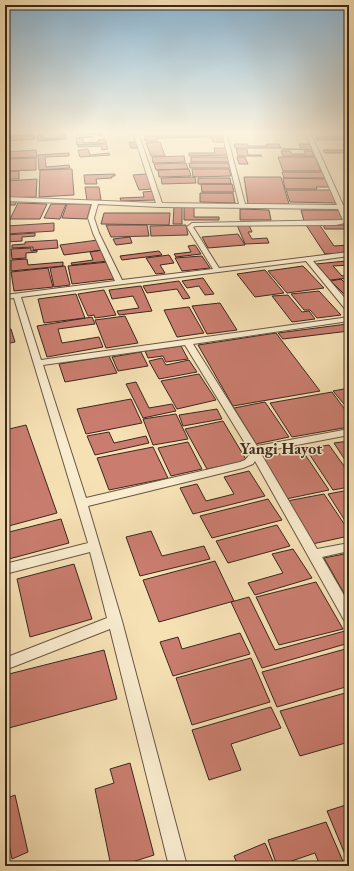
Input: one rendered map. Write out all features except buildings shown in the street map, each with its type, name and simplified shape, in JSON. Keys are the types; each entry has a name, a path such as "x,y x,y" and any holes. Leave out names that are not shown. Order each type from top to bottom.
{"street":[{"path":"149,173 160,205"},
{"path":"234,173 242,206"},
{"path":"217,270 190,227 194,224 347,221 346,207 328,173"},
{"path":"5,199 160,205 346,207"},
{"path":"96,202 91,218 96,233 120,283"},
{"path":"178,866 116,621 95,546 38,363 11,296 307,258 349,254"},
{"path":"307,258 346,301 349,308"},
{"path":"38,363 349,318"},
{"path":"188,342 255,452 349,616"},
{"path":"82,503 243,465 248,462 255,452 349,432"},
{"path":"5,569 95,546"},
{"path":"314,554 349,547"},
{"path":"5,664 116,621"}],"district":[{"name":"Yangi Hayot","path":"281,448"}]}
